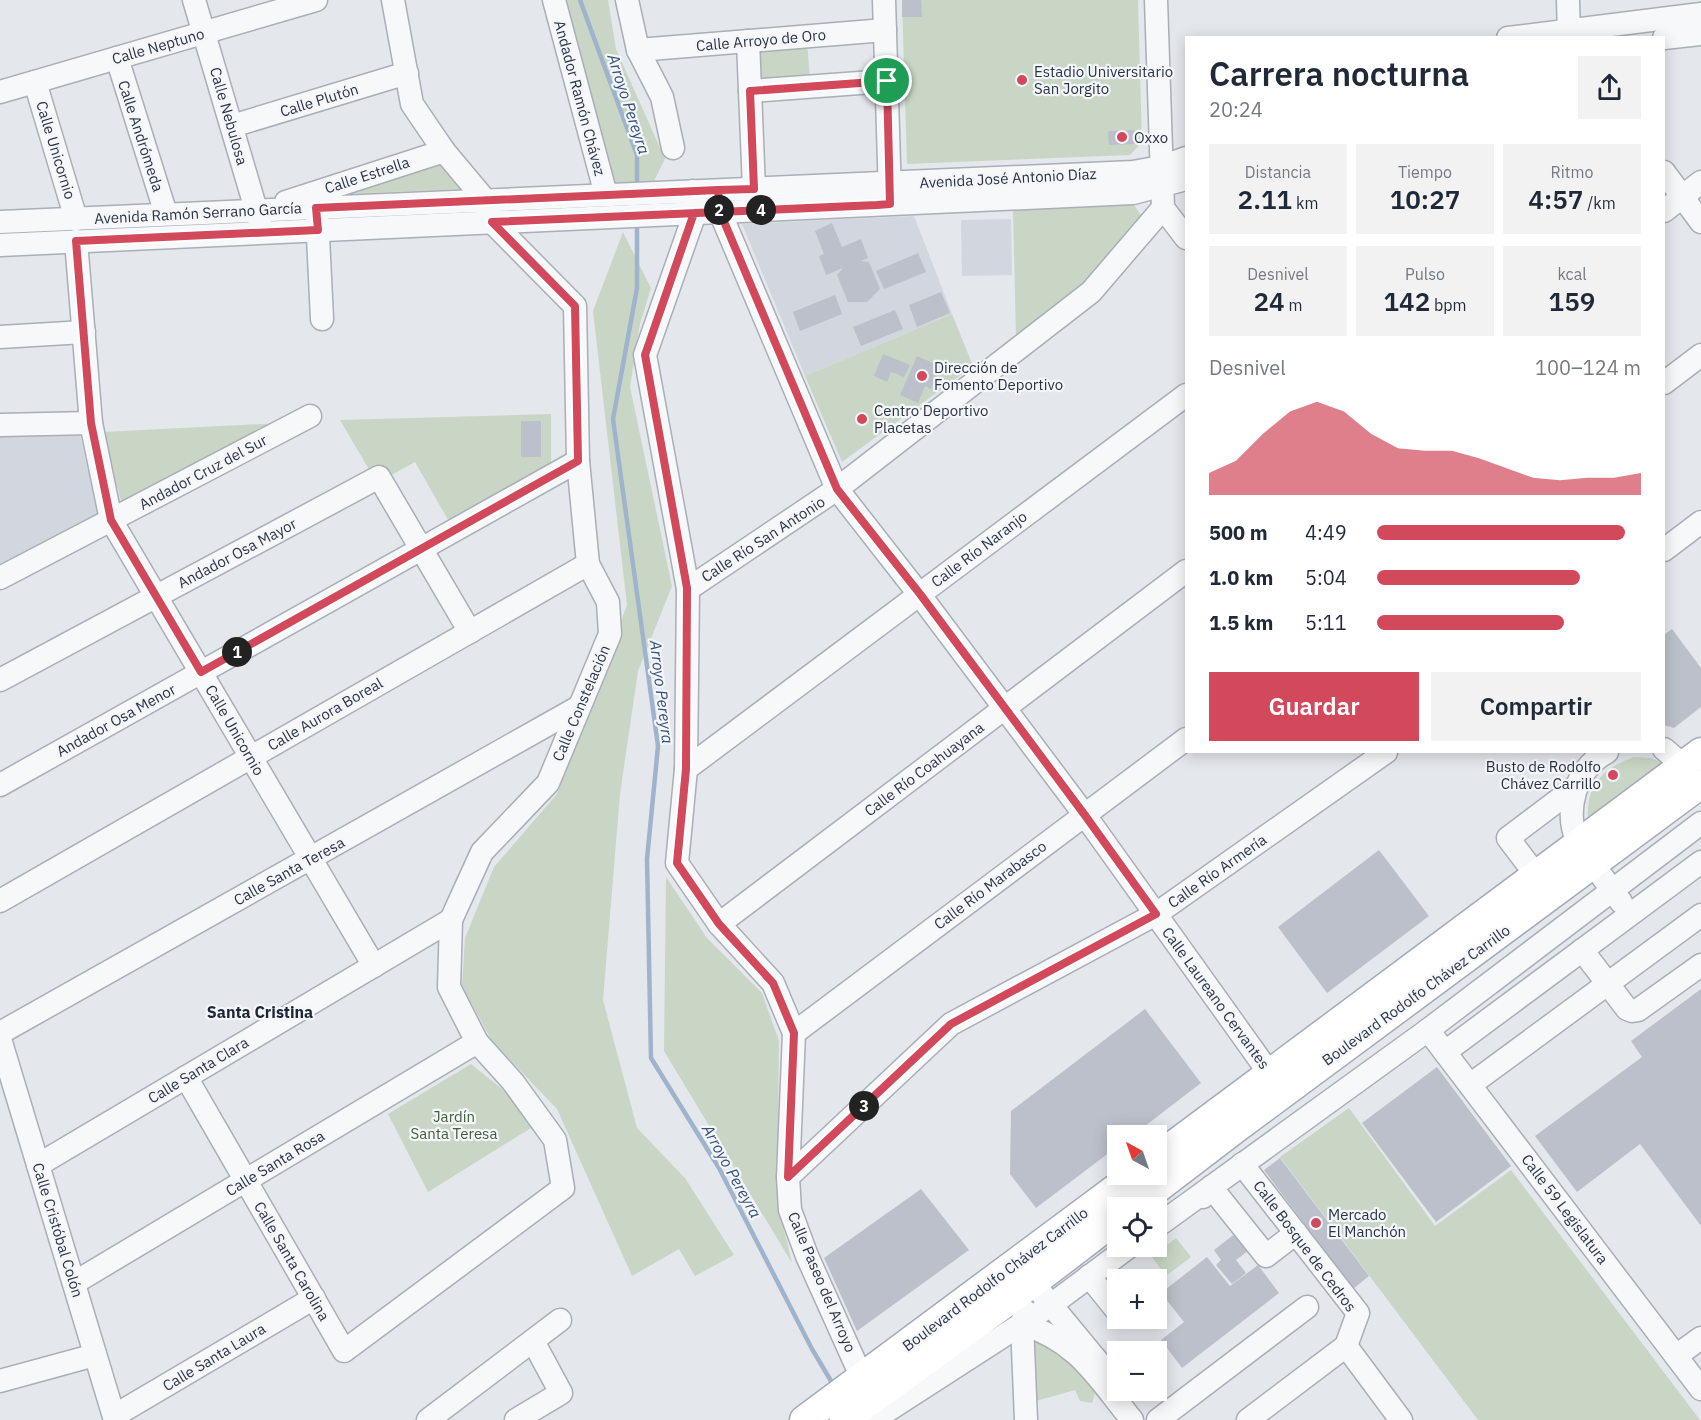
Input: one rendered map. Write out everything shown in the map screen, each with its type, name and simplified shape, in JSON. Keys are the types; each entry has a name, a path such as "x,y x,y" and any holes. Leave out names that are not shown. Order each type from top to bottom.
{"main road":[{"name":"Boulevard Rodolfo Chávez Carrillo","path":"1146,1197 1691,772"},
{"name":"Boulevard Rodolfo Chávez Carrillo","path":"1167,1150 1536,875 1586,854"},
{"name":"Boulevard Rodolfo Chávez Carrillo","path":"867,1400 1025,1273 1123,1185"},
{"name":"Boulevard Rodolfo Chávez Carrillo","path":"1025,1273 1107,1225"},
{"path":"809,1416 867,1400"},
{"path":"844,1420 867,1400"}],"street":[{"name":"Calle Nebulosa","path":"194,0 263,233"},
{"name":"Calle Neptuno","path":"0,92 316,0"},
{"name":"Calle Constelación","path":"344,1351 562,1188 555,1140 513,1082 477,1042 449,987 451,920 482,852 548,783 577,708 610,634 608,602 588,564 578,461 575,306 492,222 485,200 444,151 412,104 393,0"},
{"name":"Andador Ramón Chávez","path":"554,0 609,195"},
{"path":"627,0 638,50 662,97 673,148"},
{"path":"884,0 890,193"},
{"path":"1156,0 1162,187 1185,236"},
{"path":"1568,0 1568,33"},
{"path":"1532,36 1701,14"},
{"name":"Calle Arroyo de Oro","path":"638,50 885,30"},
{"path":"1665,38 1701,34"},
{"path":"748,42 754,189"},
{"name":"Calle Andrómeda","path":"117,58 166,214"},
{"name":"Calle Plutón","path":"232,126 407,73"},
{"path":"750,91 887,81"},
{"name":"Calle Unicornio","path":"35,82 76,230 91,423 111,520 374,966"},
{"name":"Calle Estrella","path":"256,211 444,151"},
{"name":"Avenida José Antonio Díaz","path":"609,195 657,193 694,202 719,201 890,193 1133,172 1162,187"},
{"path":"1665,173 1701,222"},
{"path":"1162,187 1185,176"},
{"path":"1665,210 1701,182"},
{"name":"Calle Río San Antonio","path":"687,588 837,489 1091,292 1162,187"},
{"name":"Avenida José Antonio Díaz","path":"719,201 754,189 890,193"},
{"name":"Avenida Ramón Serrano García","path":"0,222 76,230 263,233 317,219 485,200 609,195"},
{"name":"Calle Laureano Cervantes","path":"719,201 837,489 920,594 1084,814 1270,1074"},
{"name":"Avenida José Antonio Díaz","path":"619,217 664,214 694,202"},
{"name":"Calle Paseo del Arroyo","path":"694,202 645,355 687,588 686,769 677,863 719,924 773,983 794,1033 788,1177 790,1210 867,1400"},
{"name":"Avenida Ramón Serrano García","path":"0,245 166,214 256,211 317,219 492,222 619,217"},
{"path":"317,219 322,320"},
{"path":"0,337 84,332"},
{"path":"1665,382 1701,355"},
{"name":"Calle Río Naranjo","path":"686,769 1185,396"},
{"name":"Andador Cruz del Sur","path":"0,578 310,416"},
{"path":"0,425 91,423"},
{"name":"Andador Osa Menor","path":"0,785 578,461"},
{"name":"Andador Osa Mayor","path":"0,680 379,477 421,549"},
{"path":"1665,549 1701,522"},
{"path":"421,549 470,632"},
{"name":"Calle Aurora Boreal","path":"0,900 588,564"},
{"name":"Calle Río Coahuayana","path":"719,924 1185,572"},
{"name":"Calle Santa Teresa","path":"0,1033 577,708"},
{"name":"Calle Río Marabasco","path":"794,1033 1185,740"},
{"name":"Calle Río Armería","path":"788,1177 951,1024 1156,914 1385,753"},
{"path":"1592,756 1573,794 1571,816 1574,833 1586,854 1631,915"},
{"path":"1536,875 1508,838 1577,786"},
{"path":"1167,1219 1211,1187 1247,1170 1701,823"},
{"path":"1445,1052 1701,862"},
{"path":"1470,1085 1701,915"},
{"name":"Calle Santa Clara","path":"38,1166 451,920"},
{"path":"1582,950 1607,985 1627,1009 1632,1011 1638,1010 1701,964"},
{"name":"Calle 59 Legislatura","path":"1428,1030 1701,1389"},
{"name":"Calle Cristóbal Colón","path":"0,1039 115,1418"},
{"name":"Calle Santa Rosa","path":"74,1283 477,1042"},
{"name":"Calle Santa Carolina","path":"186,1077 344,1351"},
{"name":"Calle Bosque de Cedros","path":"1247,1170 1358,1313 1346,1346"},
{"path":"1211,1187 1266,1256 1296,1233"},
{"path":"1167,1229 1191,1211 1211,1187"},
{"path":"1092,1280 1118,1257"},
{"path":"867,1400 1022,1324 1127,1257"},
{"path":"1025,1273 1107,1373"},
{"path":"1025,1273 1022,1324 1026,1420"},
{"path":"1092,1280 1107,1298"},
{"name":"Calle Santa Laura","path":"115,1418 314,1298"},
{"path":"1158,1420 1307,1307"},
{"path":"428,1420 560,1320"},
{"path":"1022,1324 1042,1330 1061,1340 1078,1354 1132,1420"},
{"path":"1676,1356 1701,1338"},
{"path":"516,1420 561,1393 532,1341"},
{"path":"1248,1420 1346,1346 1401,1420"},
{"path":"0,1381 95,1355"},
{"path":"1130,1401 1145,1420"}],"shaded area":[{"path":"914,216 952,314 805,376 742,224"},
{"path":"1011,219 1012,275 962,276 961,220"},
{"path":"80,435 98,516 0,569 0,437"}],"green space":[{"path":"566,0 608,0 616,49 665,159 653,183 609,183"},
{"name":"Estadio Universitario San Jorgito","path":"902,0 1138,0 1142,142 1130,155 907,164"},
{"path":"807,42 810,79 755,83 752,46"},
{"path":"443,163 465,189 319,195"},
{"path":"1133,204 1142,216 1090,278 1016,337 1013,211"},
{"path":"623,232 651,288 640,324 630,387 672,586 638,671 620,794 603,1000 637,1128 685,1178 734,1255 695,1276 679,1249 632,1276 557,1109 492,1041 462,986 465,938 494,867 557,794 627,605 593,311"},
{"name":"Centro Deportivo Placetas","path":"952,314 973,366 842,462 805,376"},
{"path":"551,414 551,468 451,525 415,462 377,483 340,420"},
{"path":"283,423 122,505 103,432"},
{"path":"1634,757 1650,758 1665,763 1588,823 1589,799 1598,781 1612,767"},
{"path":"666,877 707,938 762,993 779,1041 777,1200 792,1263 664,1051"},
{"name":"Jardín Santa Teresa","path":"471,1064 507,1093 531,1128 428,1192 388,1114"},
{"path":"1349,1108 1435,1226 1511,1170 1700,1420 1478,1420 1280,1157"},
{"path":"1176,1238 1191,1257 1167,1275 1167,1269 1161,1269 1152,1257 1167,1257 1167,1245"},
{"path":"1045,1340 1076,1363 1096,1390 1092,1403 1080,1401 1075,1390 1036,1401 1034,1343"}],"building":[{"path":"902,0 921,0 922,17 902,17"},
{"name":"Oxxo","path":"1135,130 1135,144 1109,145 1108,131"},
{"path":"832,223 842,247 861,239 868,258 861,261 869,262 880,289 867,302 848,302 837,275 843,268 826,275 819,256 824,254 815,231"},
{"path":"918,253 926,272 884,289 876,271"},
{"path":"941,292 950,313 917,327 909,305"},
{"path":"835,295 842,314 800,331 793,312"},
{"path":"895,310 903,329 861,346 853,327"},
{"path":"883,354 910,365 904,377 891,372 887,382 874,376"},
{"name":"Dirección de Fomento Deportivo","path":"917,356 940,366 931,389 925,386 918,403 900,395"},
{"path":"521,421 541,421 541,457 521,457"},
{"path":"1672,629 1701,668 1701,707 1674,728 1665,725 1665,634"},
{"path":"1379,850 1429,916 1327,993 1278,927"},
{"path":"1701,989 1701,1226 1640,1144 1577,1192 1535,1136 1642,1057 1631,1041"},
{"path":"1145,1009 1201,1083 1146,1125 1107,1125 1107,1154 1036,1208 1010,1174 1011,1111"},
{"path":"1437,1067 1511,1166 1436,1222 1362,1123"},
{"name":"Mercado El Manchón","path":"1280,1158 1369,1276 1353,1289 1264,1170"},
{"path":"921,1189 969,1250 857,1331 824,1258"},
{"path":"1236,1233 1249,1250 1236,1260 1246,1273 1232,1284 1216,1265 1221,1260 1214,1250"},
{"path":"1207,1257 1230,1286 1258,1265 1279,1293 1182,1368 1167,1348 1167,1341 1161,1340 1184,1322 1167,1301 1167,1288"}],"waterway":[{"name":"Arroyo Pereyra","path":"580,0 637,155 637,189"},
{"name":"Arroyo Pereyra","path":"637,221 637,288 613,419 658,746 647,859 651,1058 719,1168 812,1349 834,1386"}],"place":[{"name":"Estadio Universitario San Jorgito","path":"1022,80"},
{"name":"Oxxo","path":"1122,137"},
{"name":"Dirección de Fomento Deportivo","path":"922,376"},
{"name":"Centro Deportivo Placetas","path":"862,419"},
{"name":"Busto de Rodolfo Chávez Carrillo","path":"1613,775"},
{"name":"Mercado El Manchón","path":"1316,1223"}],"district":[{"name":"Santa Cristina","path":"260,1012"}],"route":[{"path":"887,81 750,91 754,189 718,190 720,212 664,214 619,217 492,222 575,306 578,461 201,672 111,520 91,423 76,241 318,230 316,208 718,190 720,212 837,489 920,594 1156,914 951,1024 788,1177 794,1033 773,983 719,924 677,863 686,769 687,588 645,355 694,213 720,212 877,205 890,204 887,81"}]}
